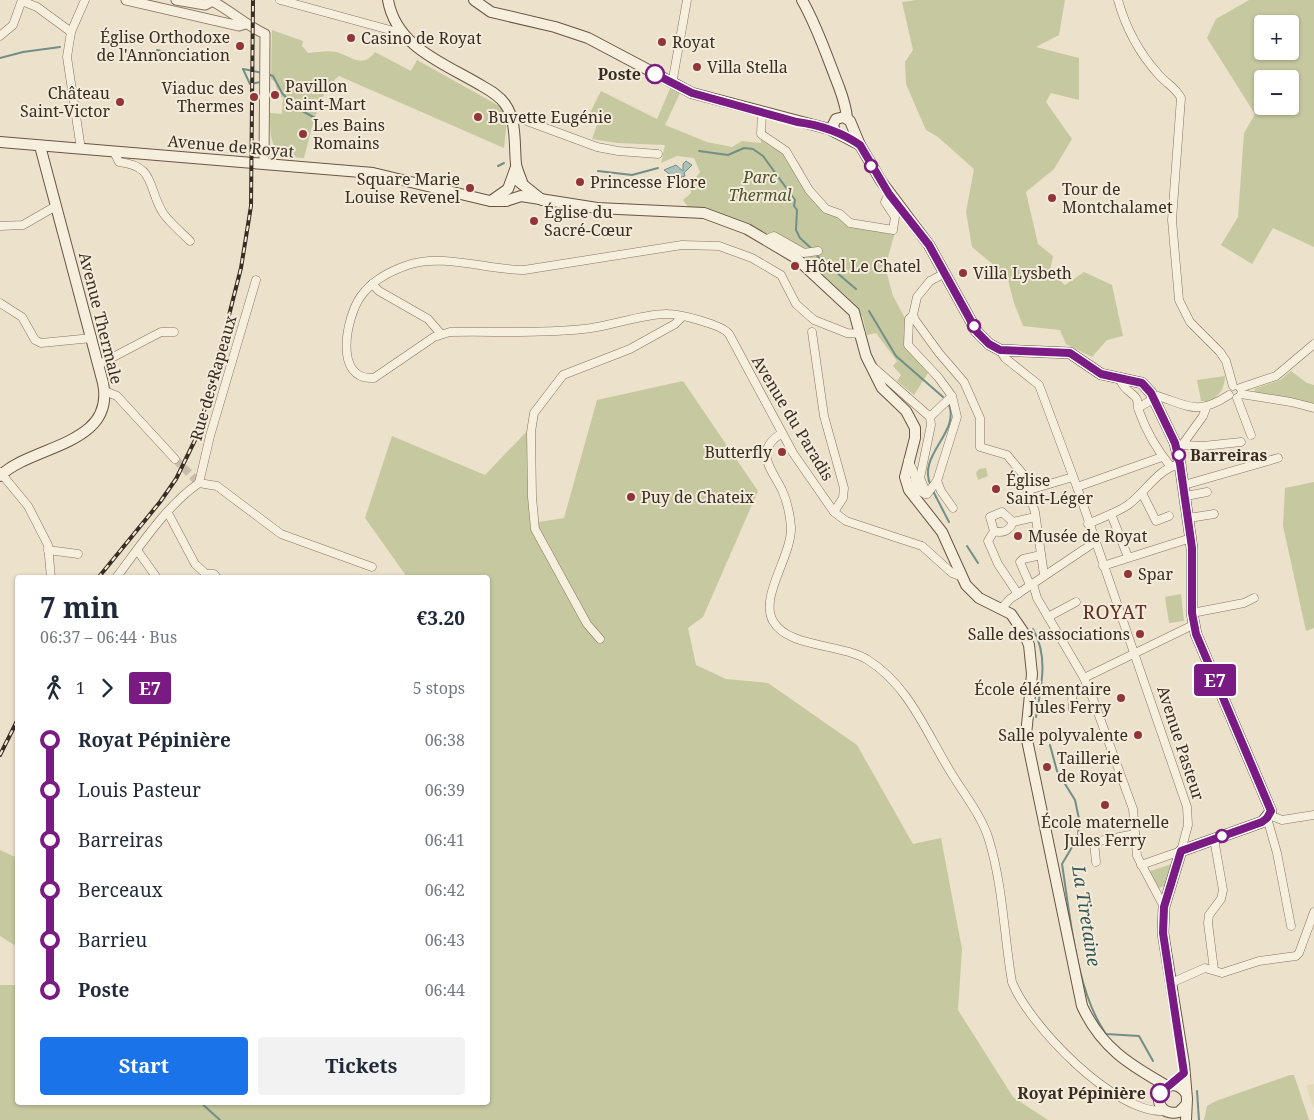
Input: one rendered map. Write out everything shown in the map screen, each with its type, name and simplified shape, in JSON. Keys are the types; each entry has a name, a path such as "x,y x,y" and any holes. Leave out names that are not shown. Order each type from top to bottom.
{"main road":[{"path":"388,0 401,33 418,48 496,95 505,104 512,119 517,188 542,200 597,208 704,213 747,229 806,266 843,299 854,312 870,363 882,388 912,420 915,438 905,477 909,490 942,532 960,576 966,585 979,598 1011,614 1024,633 1032,660 1026,735 1082,1006 1092,1026 1106,1044 1164,1091 1173,1115 1186,1105"},
{"path":"474,0 491,12 555,26 588,38 672,84 703,96 815,124 841,125"},
{"path":"802,0 814,21 839,89 841,125 860,145 889,194 929,245 981,337 992,348 1000,350 1070,353 1101,374 1142,383 1148,388 1154,398 1180,447 1176,465 1184,485 1189,518 1194,625 1200,645 1269,803 1268,817 1181,851"},
{"name":"Avenue de Royat","path":"0,142 380,174 490,201 506,201 517,188"},
{"name":"Avenue Thermale","path":"1,474 12,466 87,431 102,410 105,391 40,146"},
{"name":"Avenue Thermale","path":"48,172 52,147"},
{"name":"Avenue Pasteur","path":"1181,851 1164,907 1163,933 1184,1073 1186,1120"},
{"path":"1164,1091 1184,1073"},
{"path":"1164,1091 1178,1086 1186,1094"}],"street":[{"path":"0,36 13,25 22,0 37,7 71,32"},
{"path":"81,149 68,64 71,32 85,0"},
{"path":"126,0 239,26 245,24"},
{"path":"176,0 205,5 215,1 236,15 245,24 265,34 265,145 271,157 268,164"},
{"path":"283,0 401,33"},
{"path":"672,84 687,0"},
{"path":"1118,0 1124,23 1134,43 1160,77 1177,90 1181,98 1172,220 1180,300 1190,322 1220,352 1226,361 1251,435"},
{"path":"762,112 761,134 786,151 809,190 826,209 840,214 850,223 893,230 896,219 885,202 889,194"},
{"path":"512,119 524,120 597,147 618,151 658,154"},
{"path":"114,152 118,162 132,163 146,171 163,213 190,241"},
{"path":"0,226 23,225 56,206"},
{"path":"765,240 774,236 804,253 818,251"},
{"path":"372,284 379,291 428,319 441,334 382,375 368,379 353,371 346,356 356,304 372,284 391,272 421,261 434,260 503,270 524,270 682,245 719,246 752,258 781,275 796,304 814,320 848,332 860,334"},
{"path":"908,461 914,470 917,489 923,494 932,488 957,417 947,400 938,377 908,346 909,319 913,315 917,297 922,289 945,273"},
{"name":"Rue des Rapeaux","path":"200,483 210,436 256,280"},
{"path":"0,303 22,317 35,340 41,343 92,338"},
{"name":"Avenue du Paradis","path":"441,334 450,332 581,330 606,327 662,314 682,317 726,330 782,433 834,512 846,521 922,546 952,573 960,576"},
{"path":"913,315 939,354 959,374 972,398 980,423 980,447 1007,455 1022,473 1029,490 1035,517 1044,575"},
{"path":"600,639 587,624 535,529 532,497 531,432 534,413 563,375 630,349 675,324 682,317"},
{"path":"98,364 161,332 169,334 174,332"},
{"path":"812,332 824,416 844,488 843,498 834,512"},
{"path":"1138,408 1158,396 1191,406 1206,408 1236,392 1276,376 1314,344"},
{"name":"Avenue Pasteur","path":"1000,350 1004,358 1039,386 1077,488 1187,807 1188,825 1181,851"},
{"path":"870,363 930,417 931,424 920,478 932,488 941,491 953,508"},
{"path":"1120,379 1126,392 1135,396 1138,408 1162,458 1176,465"},
{"name":"Rue des Rapeaux","path":"105,391 117,396 175,460"},
{"path":"1236,392 1314,408"},
{"path":"930,417 947,400"},
{"path":"1180,447 1203,416 1206,408"},
{"path":"782,433 768,445 766,454 767,462 783,492 791,529 786,556 769,601 773,622 790,638 849,650 869,661 908,698 924,721 989,840 1000,892 1012,982 1018,996 1081,1070 1094,1081 1142,1107 1173,1115"},
{"path":"1180,447 1241,442"},
{"path":"1077,488 1162,458"},
{"path":"1184,485 1278,458"},
{"path":"1088,524 1128,505 1155,478 1176,465"},
{"path":"1,474 28,506 48,544 52,575"},
{"path":"1029,490 1073,477"},
{"path":"118,575 168,513 188,491 200,483 217,486 281,534 372,567"},
{"path":"1186,496 1207,492"},
{"path":"1142,493 1156,521 1169,516"},
{"path":"1013,522 1002,512 993,514 990,517 994,531 988,541 1007,578 1018,594"},
{"path":"168,513 195,564 206,574 215,575"},
{"path":"1111,514 1128,557"},
{"path":"1189,518 1214,514"},
{"path":"994,531 999,533 1007,530 1013,522 1035,517"},
{"path":"1103,566 1191,538"},
{"path":"1002,608 1044,575 1095,542"},
{"path":"48,550 78,554"},
{"path":"137,550 155,575"},
{"path":"1041,555 1023,559 1020,562 1022,570 1032,584 1037,598 1084,678 1133,809 1137,856 1164,907"},
{"path":"1007,578 1022,570"},
{"path":"1192,613 1244,603 1254,598"},
{"path":"1048,616 1076,602"},
{"path":"1084,678 1194,625"},
{"path":"1074,710 1072,696 1075,692 1088,688"},
{"path":"1291,926 1268,817 1282,820 1314,815"},
{"path":"1096,862 1092,846 1094,842 1135,834"},
{"path":"1214,839 1223,890 1221,899 1210,915 1208,923 1214,970"},
{"path":"1141,865 1181,851"},
{"path":"1170,983 1199,970 1214,970 1222,973 1231,972 1259,961 1296,956 1314,912"},
{"path":"1142,1107 1164,1091"}],"shaded area":[{"path":"1314,1084 1314,1110 1306,1085"}],"green space":[{"path":"916,0 1065,0 1059,35 1036,47 1079,58 1079,100 1051,93 1046,102 1072,139 1054,169 1026,192 1038,244 1053,256 1050,271 1065,285 1084,272 1112,285 1123,336 1107,340 1092,357 1066,344 1060,330 1023,326 1014,303 1007,276 972,247 966,212 974,169 938,137 926,130 906,84 905,62 913,50 902,2"},
{"path":"1249,0 1314,0 1314,247 1273,228 1252,264 1221,245 1238,217 1244,133 1254,115 1299,115 1299,70 1254,70 1254,112 1207,38 1216,19"},
{"path":"272,30 303,41 302,46 308,53 333,51 361,61 370,57 375,52 411,71 417,60 503,108 507,120 504,148 339,76 332,83 321,102 304,158 293,157 278,151 272,139 270,113 282,114 283,97 279,97 275,82 271,79"},
{"name":"Parc Thermal","path":"672,84 682,89 665,125 707,142 732,147 742,141 761,143 758,111 764,135 789,151 802,168 811,188 829,206 839,209 851,222 895,232 887,261 887,274 893,296 906,320 905,346 928,373 914,395 897,381 901,375 893,366 897,361 876,333 867,335 863,318 855,304 803,257 772,238 689,208 683,200 691,193 690,185 700,172 694,158 677,156 661,163 665,145 617,143 592,139 598,122 588,117 601,91 657,119"},
{"path":"1291,371 1307,383 1314,385 1314,405 1256,394 1254,389 1280,380"},
{"path":"1225,376 1224,385 1217,395 1206,402 1201,401 1197,380"},
{"path":"683,381 758,491 703,617 688,628 696,665 726,679 768,683 857,745 913,844 941,838 962,949 958,1010 1013,1097 1048,1120 0,1120 0,985 15,985 15,1105 490,1105 490,575 406,575 365,518 392,436 485,475 528,430 532,523 564,518 597,400"},
{"path":"986,468 988,476 978,480 976,473 979,469"},
{"path":"1314,482 1314,628 1306,631 1283,526 1285,488"},
{"path":"1181,594 1184,621 1169,623 1165,597"},
{"path":"0,850 15,857 15,945 0,936"},
{"path":"1172,864 1165,886 1158,888 1150,871"},
{"path":"1294,1075 1309,1120 1204,1120 1207,1106 1216,1101"}],"water":[{"path":"686,161 692,165 684,173 685,176 676,179 664,170 676,165 683,171 683,164"}],"waterway":[{"path":"123,40 132,43"},
{"path":"0,58 23,52 60,47"},
{"path":"157,50 182,55"},
{"path":"243,69 263,73"},
{"path":"243,69 250,84 261,82"},
{"path":"267,74 273,76 282,93 295,107 315,118"},
{"name":"La Tiretaine","path":"699,151 728,155 744,148 753,149 763,156 795,200 794,206 797,210 796,230 800,238 812,249"},
{"name":"La Tiretaine","path":"498,166 504,163"},
{"name":"La Tiretaine","path":"598,171 632,175 658,168"},
{"name":"La Tiretaine","path":"816,255 856,289"},
{"name":"La Tiretaine","path":"869,311 896,356 943,397"},
{"name":"La Tiretaine","path":"931,486 928,475 929,465 949,425 951,415 949,405"},
{"name":"La Tiretaine","path":"933,491 949,522"},
{"name":"La Tiretaine","path":"967,546 978,563"},
{"name":"La Tiretaine","path":"1033,629 1041,650 1042,661 1036,717"},
{"name":"La Tiretaine","path":"1050,745 1057,771 1075,800 1079,819 1078,837 1062,864 1076,952 1088,997 1096,1017 1106,1034 1139,1036 1153,1061"},
{"name":"La Tiretaine","path":"1197,1091 1199,1120"},
{"path":"203,1105 220,1120"}],"tunnel":[{"path":"175,459 199,483"}],"railway":[{"path":"100,575 160,502 176,479 197,436 210,390 241,268 251,206 253,0"},
{"path":"0,755 15,725"}],"bus line":[{"name":"E7","path":"655,74 677,87 692,93 797,122 815,124 853,140 860,145 889,194 929,245 977,332 992,348 1000,350 1043,350 1075,354 1101,374 1112,378 1142,383 1151,393 1175,443 1180,464 1192,548 1192,613 1196,634 1271,811 1262,822 1181,851 1164,907 1163,933 1184,1073 1172,1085 1162,1089 1160,1093"}],"place":[{"name":"Casino de Royat","path":"351,38"},
{"name":"Royat","path":"662,42"},
{"name":"Église Orthodoxe de l'Annonciation","path":"240,46"},
{"name":"Villa Stella","path":"697,67"},
{"name":"Poste","path":"655,74"},
{"name":"Pavillon Saint-Mart","path":"275,95"},
{"name":"Viaduc des Thermes","path":"254,97"},
{"name":"Château Saint-Victor","path":"120,102"},
{"name":"Buvette Eugénie","path":"478,117"},
{"name":"Les Bains Romains","path":"303,134"},
{"name":"Princesse Flore","path":"580,182"},
{"name":"Square Marie Louise Revenel","path":"470,188"},
{"name":"Tour de Montchalamet","path":"1052,198"},
{"name":"Église du Sacré-Cœur","path":"534,221"},
{"name":"Hôtel Le Chatel","path":"795,266"},
{"name":"Villa Lysbeth","path":"963,273"},
{"name":"Butterfly","path":"782,452"},
{"name":"Barreiras","path":"1179,455"},
{"name":"Église Saint-Léger","path":"996,489"},
{"name":"Puy de Chateix","path":"631,497"},
{"name":"Musée de Royat","path":"1018,536"},
{"name":"Spar","path":"1128,574"},
{"name":"Salle des associations","path":"1140,634"},
{"name":"École élémentaire Jules Ferry","path":"1121,698"},
{"name":"Salle polyvalente","path":"1138,735"},
{"name":"Taillerie de Royat","path":"1047,767"},
{"name":"École maternelle Jules Ferry","path":"1105,805"},
{"name":"Royat Pépinière","path":"1160,1093"}],"district":[{"name":"ROYAT","path":"1115,612"}]}
